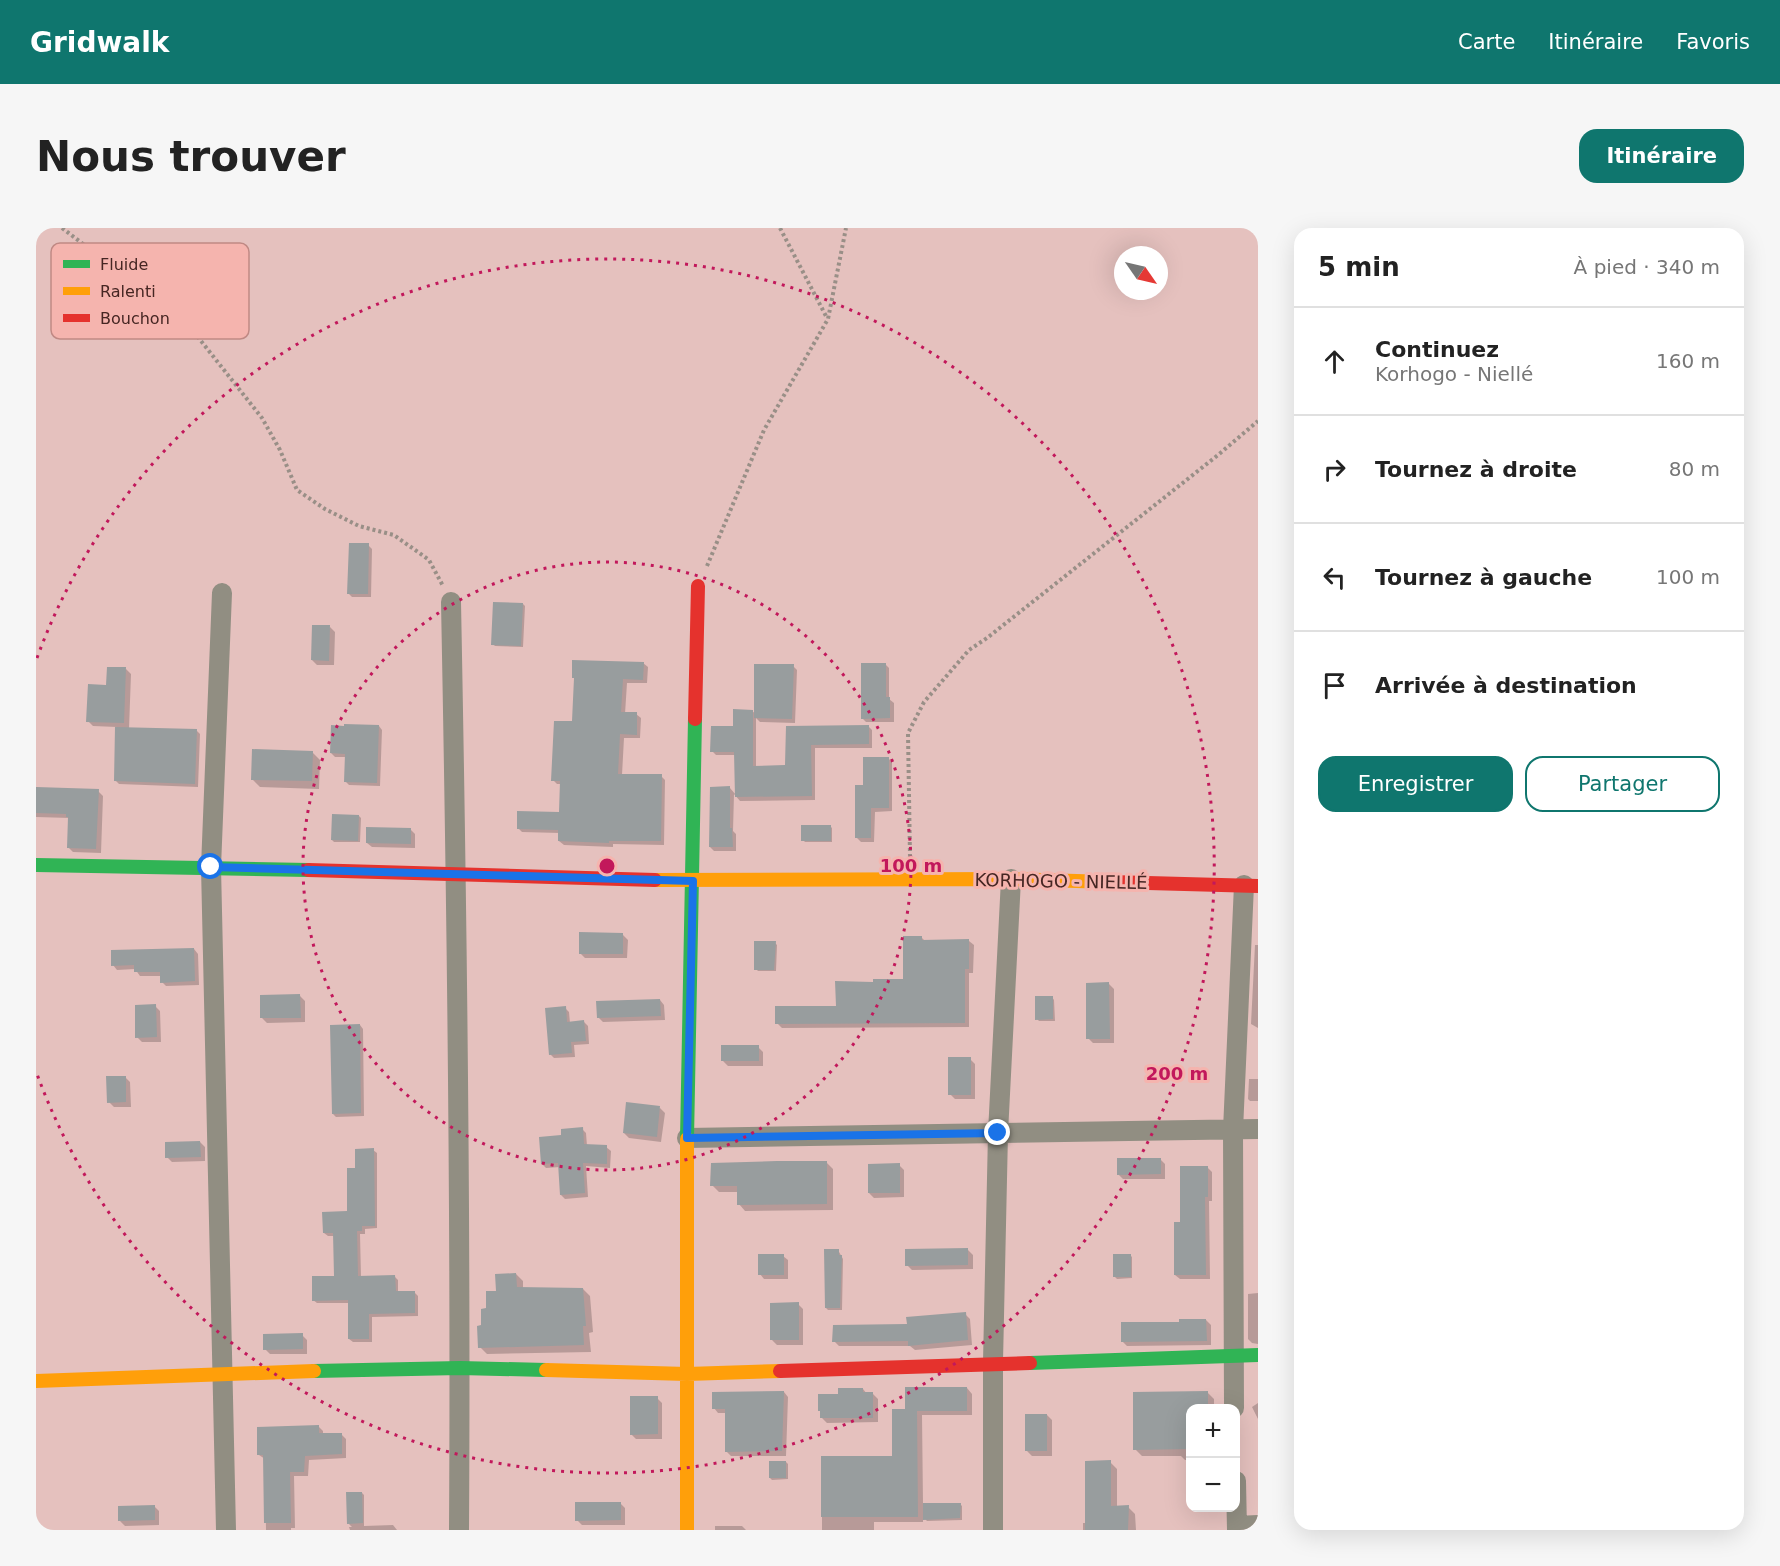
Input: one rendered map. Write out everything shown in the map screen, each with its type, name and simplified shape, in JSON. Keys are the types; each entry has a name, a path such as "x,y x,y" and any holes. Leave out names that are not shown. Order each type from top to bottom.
{"street":[{"path":"687,1530 687,1138 698,586"},
{"path":"222,593 211,867 226,1530"},
{"path":"452,602 460,1368 459,1530"},
{"name":"KORHOGO - NIELLÉ","path":"36,865 211,867 693,881 1011,879 1251,886"},
{"path":"993,1530 993,1362 998,1133 1011,879"},
{"path":"1234,1404 1233,1130 1251,886"},
{"path":"687,1138 1258,1129"},
{"path":"36,1382 223,1373 460,1368 687,1374 993,1362 1258,1355"},
{"path":"1237,1512 1237,1528 1258,1525"}],"path":[{"path":"62,228 82,243"},
{"path":"780,228 828,319"},
{"path":"698,586 764,430 828,319 846,228"},
{"path":"199,339 262,418 280,450 297,490 325,509 359,525 394,535 429,560 452,602"},
{"path":"910,879 908,733 924,702 969,650 1218,455 1258,421"}],"building":[{"path":"349,543 369,543 368,594 347,594"},
{"path":"493,602 523,603 521,646 491,645"},
{"path":"312,625 330,625 329,661 311,660"},
{"path":"572,660 644,662 643,680 623,679 621,712 637,712 637,735 620,734 618,774 662,774 661,841 609,841 609,843 558,841 558,830 517,829 517,811 559,812 560,781 551,781 554,721 572,721 574,678 572,678"},
{"path":"861,663 886,663 886,697 890,697 890,718 861,719"},
{"path":"754,664 794,664 792,719 754,718"},
{"path":"107,667 126,667 124,723 86,722 88,684 106,685"},
{"path":"733,709 753,710 753,766 785,765 786,726 869,725 869,744 811,745 812,796 735,797 734,752 710,752 711,726 733,726"},
{"path":"344,724 379,725 377,783 344,782 345,754 330,753 331,725 344,726"},
{"path":"115,727 197,729 195,784 114,781"},
{"path":"252,749 313,751 312,781 251,780"},
{"path":"863,757 889,757 889,808 871,808 871,838 855,838 855,785 863,785"},
{"path":"730,786 730,828 732,828 733,847 709,847 710,787"},
{"path":"36,787 99,789 96,849 67,848 68,817 66,814 36,813"},
{"path":"332,814 359,815 358,841 331,840"},
{"path":"801,825 831,825 831,841 801,841"},
{"path":"366,827 411,828 411,844 366,843"},
{"path":"579,932 623,933 623,954 579,954"},
{"path":"903,936 922,936 922,940 969,939 969,969 965,969 965,1023 775,1024 775,1006 836,1006 835,981 873,982 873,979 903,979"},
{"path":"754,941 776,941 774,970 754,970"},
{"path":"194,948 195,981 160,983 160,972 134,972 134,965 111,966 111,950"},
{"path":"1109,982 1110,1039 1086,1039 1086,983"},
{"path":"300,994 301,1018 260,1018 260,995"},
{"path":"1035,996 1053,996 1053,1019 1035,1020"},
{"path":"660,999 661,1016 597,1018 596,1001"},
{"path":"156,1004 157,1037 135,1038 135,1005"},
{"path":"566,1006 567,1022 584,1020 586,1041 571,1042 572,1053 549,1055 545,1008"},
{"path":"360,1024 361,1113 332,1114 330,1025"},
{"path":"721,1045 759,1045 759,1061 721,1061"},
{"path":"948,1057 971,1057 971,1095 948,1095"},
{"path":"106,1076 126,1076 126,1102 107,1103"},
{"path":"626,1102 660,1106 657,1137 623,1133"},
{"path":"583,1127 584,1144 607,1145 607,1164 583,1163 585,1193 560,1195 558,1163 541,1164 539,1137 561,1135 561,1129"},
{"path":"200,1141 201,1157 165,1158 165,1142"},
{"path":"374,1148 375,1226 362,1226 362,1231 357,1231 358,1276 395,1275 396,1291 415,1291 415,1313 369,1314 369,1339 348,1339 348,1300 312,1301 312,1276 334,1276 333,1233 323,1233 322,1212 347,1211 347,1168 355,1168 355,1149"},
{"path":"1117,1158 1161,1158 1161,1174 1117,1175"},
{"path":"827,1161 827,1204 737,1205 737,1186 710,1186 711,1163"},
{"path":"900,1163 900,1193 868,1193 868,1164"},
{"path":"1180,1166 1208,1166 1208,1197 1205,1197 1206,1275 1174,1275 1174,1222 1180,1222"},
{"path":"968,1248 968,1265 905,1266 905,1249"},
{"path":"824,1249 839,1249 839,1255 842,1255 840,1308 825,1308"},
{"path":"758,1254 784,1254 784,1275 758,1275"},
{"path":"1113,1254 1131,1254 1131,1277 1113,1277"},
{"path":"516,1273 517,1287 583,1288 586,1326 583,1326 584,1345 478,1348 477,1326 481,1325 481,1309 486,1308 486,1291 496,1291 495,1274"},
{"path":"799,1302 799,1340 770,1340 770,1303"},
{"path":"966,1312 968,1340 908,1346 908,1341 832,1342 833,1325 907,1324 906,1317"},
{"path":"1179,1319 1206,1319 1207,1341 1121,1342 1121,1322 1179,1322"},
{"path":"303,1333 303,1349 263,1350 263,1334"},
{"path":"905,1387 967,1387 967,1411 917,1411 918,1517 821,1517 821,1456 892,1456 892,1409 905,1409"},
{"path":"838,1388 863,1388 863,1392 873,1392 873,1418 820,1418 818,1394 838,1394"},
{"path":"784,1391 782,1451 725,1452 725,1409 712,1409 712,1392"},
{"path":"1208,1391 1208,1404 1186,1404 1186,1449 1133,1450 1133,1392"},
{"path":"630,1396 658,1396 658,1434 630,1435"},
{"path":"1025,1414 1047,1414 1047,1451 1025,1451"},
{"path":"319,1425 319,1433 342,1433 342,1454 305,1456 304,1472 290,1472 291,1523 264,1523 263,1455 257,1455 257,1427"},
{"path":"1111,1460 1111,1506 1129,1505 1128,1530 1085,1530 1085,1461"},
{"path":"769,1461 786,1461 786,1478 769,1478"},
{"path":"346,1492 362,1492 363,1523 347,1524"},
{"path":"575,1502 621,1502 621,1520 575,1521"},
{"path":"923,1503 961,1503 960,1518 923,1520"},
{"path":"155,1505 155,1520 118,1521 118,1506"}],"traffic: fast":[{"path":"687,1139 695,719"},
{"path":"36,865 308,870"},
{"path":"1030,1363 1258,1355"},
{"path":"314,1371 460,1368 546,1370"}],"traffic: slow":[{"path":"655,880 1011,879 1111,882"},
{"path":"687,1139 687,1530"},
{"path":"546,1370 687,1374 780,1371"},
{"path":"36,1381 314,1371"}],"traffic: jam":[{"path":"695,719 698,586"},
{"path":"308,870 655,880"},
{"path":"1111,882 1258,886"},
{"path":"780,1371 1030,1363"}],"route":[{"path":"211,867 693,881 687,1138 998,1133"}]}
